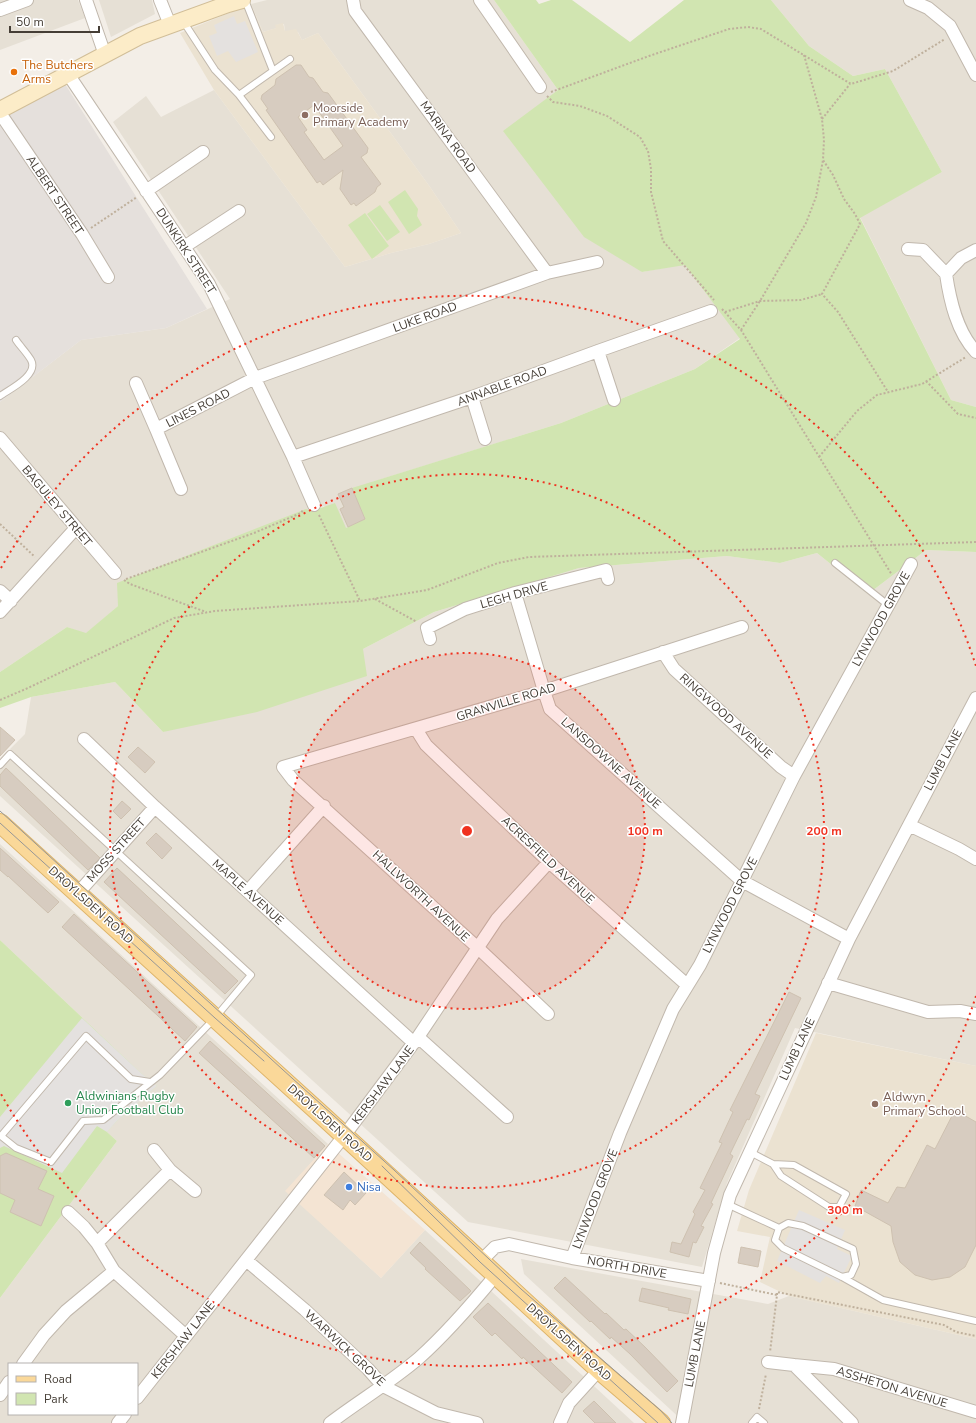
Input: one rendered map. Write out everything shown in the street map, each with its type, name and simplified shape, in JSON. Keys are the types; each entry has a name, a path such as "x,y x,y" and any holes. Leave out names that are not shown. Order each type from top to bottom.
{"main road":[{"name":"DROYLSDEN ROAD","path":"0,823 655,1421"}],"street":[{"path":"0,10 27,0"},
{"path":"86,0 105,55"},
{"path":"160,0 176,23"},
{"path":"0,111 140,36 242,0"},
{"name":"MARINA ROAD","path":"353,0 355,11 547,272"},
{"path":"480,0 540,87"},
{"path":"910,0 928,8 950,26 976,75"},
{"name":"DUNKIRK STREET","path":"68,74 209,284 293,457 314,505"},
{"name":"ALBERT STREET","path":"0,111 82,234 108,278"},
{"path":"146,191 203,152"},
{"path":"184,247 239,211"},
{"path":"908,249 923,250 946,274 949,295 961,329 976,352"},
{"path":"946,274 961,258 976,250"},
{"name":"LUKE ROAD","path":"255,378 547,272 597,262"},
{"name":"ANNABLE ROAD","path":"293,457 472,397 715,306"},
{"path":"598,351 614,400"},
{"name":"LINES ROAD","path":"181,489 156,429 255,378"},
{"path":"136,383 156,429"},
{"path":"472,397 485,439"},
{"name":"BAGULEY STREET","path":"0,438 76,528 120,576"},
{"path":"0,612 76,528"},
{"name":"LYNWOOD GROVE","path":"572,1258 620,1133 672,1009 700,965 794,776 911,564"},
{"name":"LEGH DRIVE","path":"429,633 465,609 515,593 606,570 608,579"},
{"path":"0,590 11,600"},
{"name":"LANSDOWNE AVENUE","path":"515,593 550,709 742,882 849,939"},
{"name":"GRANVILLE ROAD","path":"293,780 283,767 544,691 742,627"},
{"name":"RINGWOOD AVENUE","path":"663,652 674,670 781,767 794,776"},
{"name":"LUMB LANE","path":"682,1423 714,1253 730,1195 849,939 976,698"},
{"name":"ACRESFIELD AVENUE","path":"416,729 426,745 549,862 687,985"},
{"name":"MAPLE AVENUE","path":"84,740 248,891 416,1040 507,1117"},
{"name":"HALLWORTH AVENUE","path":"293,780 324,806 548,1014"},
{"path":"248,891 324,806"},
{"name":"MOSS STREET","path":"78,893 155,807"},
{"path":"909,825 975,857"},
{"name":"KERSHAW LANE","path":"138,1397 344,1136 416,1040 498,919 549,862"},
{"path":"828,983 928,1012 960,1011 976,1014"},
{"path":"154,1150 170,1170 195,1191"},
{"path":"97,1243 170,1170"},
{"path":"68,1212 84,1227 97,1243 114,1272 186,1336"},
{"name":"NORTH DRIVE","path":"480,1262 495,1247 509,1244 572,1258 709,1281"},
{"name":"WARWICK GROVE","path":"246,1260 305,1310 384,1386 436,1413 477,1423"},
{"path":"24,1363 44,1335 66,1311 114,1272"},
{"path":"330,1423 384,1386 418,1359 448,1331 495,1276"},
{"name":"ASSHETON AVENUE","path":"768,1362 834,1369 976,1412"},
{"path":"794,1365 852,1423"},
{"path":"560,1423 570,1403 599,1370"},
{"path":"0,1396 8,1384"},
{"path":"118,1423 124,1415"}],"lane":[{"path":"245,0 273,71"},
{"path":"176,23 189,29 215,70 239,95 271,137"},
{"path":"239,95 290,59"},
{"path":"0,396 27,377 32,370 31,361 16,340"},
{"path":"835,563 888,605"},
{"path":"0,765 10,754 117,850 252,975 215,1018 160,1075 103,1120 83,1121 51,1162 16,1148 1,1136 86,1036 131,1079 150,1082"},
{"path":"750,1152 773,1164 794,1166 846,1194 839,1207 829,1207 781,1176 773,1164"},
{"path":"727,1204 779,1228"},
{"path":"842,1277 851,1276 856,1264 853,1249 803,1226 788,1223 779,1228 776,1240 783,1248 842,1277 883,1300 976,1321"},
{"path":"752,1423 757,1417 764,1423"}],"path":[{"path":"851,84 761,29 748,27 729,29 564,86 546,94 553,102 580,106 607,116 640,136 648,151 652,169 651,192 663,241 715,306 725,312 741,330 899,586"},
{"path":"822,119 851,84 893,71 954,34"},
{"path":"741,330 806,223 816,197 823,160 824,140 822,119 804,54"},
{"path":"725,312 760,301 801,300 822,294 860,224 855,214 844,200 833,175 823,160"},
{"path":"82,234 146,191"},
{"path":"822,294 838,312 888,392"},
{"path":"819,457 857,411 877,395 922,384 976,352"},
{"path":"926,381 958,414 976,418"},
{"path":"120,576 254,533 301,514 304,507 314,505 360,600"},
{"path":"0,524 44,565"},
{"path":"0,700 174,618 206,613 360,600 427,590 498,563 529,557 976,542"},
{"path":"120,576 130,584 206,613"},
{"path":"374,598 429,633"},
{"path":"709,1281 777,1295"},
{"path":"757,1417 768,1362 777,1292 944,1325 956,1332 976,1336"}],"shaded area":[{"path":"0,0 78,0 85,18 0,50"},
{"path":"99,0 152,0 155,14 111,37"},
{"path":"267,0 494,0 558,90 504,132 642,272 685,264 740,338 695,369 561,423 372,482 364,594 324,506 118,606 86,634 67,627 0,672 0,402 81,340 166,328 230,299 113,122 146,96 161,117 214,90 345,267 391,253 429,244 461,233 430,187 318,33 302,40 298,32 285,31 284,24 276,25 277,28 263,32 251,4"},
{"path":"771,0 976,0 976,407 951,400 860,217 942,172 885,69 853,76 809,46"},
{"name":"Moorside Primary Academy","path":"251,4 263,32 276,28 275,25 283,23 285,31 296,29 302,40 318,33 430,187 461,233 429,244 391,253 345,267 214,90 180,33"},
{"path":"234,16 237,24 245,21 258,52 236,62 228,51 217,56 209,36 217,33 214,25"},
{"path":"65,84 207,309 166,328 81,340 0,402 0,115"},
{"path":"926,550 976,552 976,1066 795,1028 727,1183 702,1267 468,1222 0,796 0,769 15,753 10,749 25,734 31,697 115,682 163,732 363,649 434,612 579,568 727,556 780,563 817,553 868,594"},
{"path":"0,844 328,1144 286,1191 381,1278 425,1230 634,1423 0,1423 0,1298 117,1141 107,1132 117,1121 157,1086 141,1073 0,940"},
{"path":"82,1018 157,1086 117,1121 107,1132 97,1126 62,1173 4,1146 0,1148 0,1117"},
{"path":"816,1033 976,1066 976,1339 789,1296 760,1282 770,1237 737,1231 749,1190"},
{"path":"328,1144 425,1230 381,1278 285,1191"},
{"path":"799,1210 845,1230 837,1249 852,1256 839,1283 826,1276 820,1283 777,1261"},
{"path":"521,1259 768,1304 789,1296 976,1339 976,1423 685,1423 524,1274"}],"green space":[{"path":"494,0 536,0 539,4 551,0 572,0 630,42 684,0 771,0 809,46 853,76 885,69 942,172 860,218 951,400 976,407 976,552 926,550 868,594 817,553 780,563 727,556 579,568 434,612 363,649 367,676 257,712 163,732 115,682 31,697 0,708 0,672 67,627 86,633 118,606 117,583 306,509 312,511 335,503 346,528 365,519 352,488 561,423 695,369 740,339 685,265 642,272 584,237 503,131 558,90"},
{"path":"405,190 418,209 417,216 422,225 409,234 388,202"},
{"path":"380,205 400,232 387,241 367,214"},
{"path":"365,213 389,246 372,259 348,225"},
{"name":"Aldwinians Rugby Union Football Club","path":"0,940 141,1073 157,1086 117,1121 107,1132 117,1141 0,1298"}],"building":[{"path":"296,65 301,65 309,77 313,78 323,92 328,93 368,148 367,153 361,157 381,184 377,187 375,192 356,206 354,203 351,205 340,189 343,170 323,185 320,181 317,183 266,110 268,109 261,99 262,95 275,85 276,79","holes":["314,105 343,146 324,160 304,132 307,130 298,117"]},
{"path":"352,488 365,519 348,527 340,509 344,507 338,494"},
{"path":"0,727 15,740 0,756"},
{"path":"138,747 155,762 145,773 128,757"},
{"path":"6,768 100,858 88,870 0,786 0,775"},
{"path":"122,801 131,809 121,819 113,811"},
{"path":"156,833 172,848 162,859 146,843"},
{"path":"0,848 59,902 48,913 0,870"},
{"path":"117,868 238,981 225,994 104,882"},
{"path":"74,914 197,1027 185,1041 62,927"},
{"path":"789,992 801,998 755,1094 760,1096 749,1120 747,1119 730,1154 733,1156 711,1203 713,1204 701,1226 704,1227 696,1243 693,1242 689,1257 670,1252 672,1242 681,1244 695,1214 693,1212 705,1190 700,1188 722,1143 719,1142 733,1112 730,1110"},
{"path":"210,1041 325,1146 314,1158 199,1053"},
{"path":"955,1110 976,1122 976,1245 965,1267 950,1277 932,1280 915,1275 900,1262 893,1242 891,1226 855,1206 861,1190 888,1203 897,1187 905,1188 927,1145 935,1149"},
{"path":"6,1153 47,1171 38,1189 54,1196 41,1226 10,1212 15,1200 0,1193 0,1156"},
{"path":"344,1172 366,1193 355,1205 350,1200 343,1210 324,1195"},
{"path":"420,1242 471,1291 460,1301 410,1253"},
{"path":"741,1247 761,1251 758,1267 738,1263"},
{"path":"565,1277 605,1314 606,1313 624,1330 626,1329 678,1381 667,1392 630,1354 611,1337 610,1339 591,1321 590,1322 554,1288"},
{"path":"642,1288 691,1299 688,1314 668,1310 669,1308 639,1301"},
{"path":"488,1303 572,1382 562,1393 523,1357 522,1359 495,1333 492,1336 473,1317"},
{"path":"594,1401 616,1423 595,1423 583,1411"}],"tram line":[{"path":"0,811 394,1170 521,1289 660,1410 672,1423"},
{"path":"0,823 264,1061"},
{"path":"382,1166 480,1262 658,1423"}],"place":[{"name":"The Butchers Arms","path":"14,72"},
{"name":"Moorside Primary Academy","path":"305,115"},
{"name":"Aldwinians Rugby Union Football Club","path":"68,1103"},
{"name":"Aldwyn Primary School","path":"875,1104"},
{"name":"Nisa","path":"349,1187"}]}
